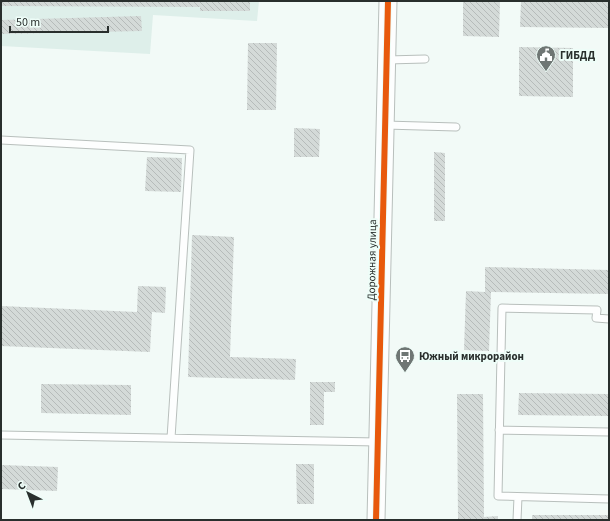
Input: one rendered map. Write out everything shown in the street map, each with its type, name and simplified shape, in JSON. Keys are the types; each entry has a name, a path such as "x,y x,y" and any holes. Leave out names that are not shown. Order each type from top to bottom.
{"street":[{"name":"Дорожная улица","path":"376,520 388,1"}],"lane":[{"path":"386,60 425,59"},
{"path":"385,125 456,128"},
{"path":"1,140 190,150 172,438"},
{"path":"609,319 596,318 597,310 502,308 498,496 609,499"},
{"path":"499,430 609,432"},
{"path":"1,435 378,442"},
{"path":"517,520 518,497"}],"shaded area":[{"path":"1,1 259,1 257,21 153,15 150,54 1,46"}],"building":[{"path":"1,1 250,1 250,11 200,11 200,7 1,6"},
{"path":"463,1 500,1 499,37 463,36"},
{"path":"521,1 609,1 609,28 520,27"},
{"path":"141,16 142,31 1,34 1,20"},
{"path":"248,43 277,43 276,110 247,110"},
{"name":"ГИБДД","path":"519,47 573,48 573,97 519,96"},
{"path":"294,128 320,129 319,157 294,157"},
{"path":"434,152 445,153 445,221 434,221"},
{"path":"147,157 182,158 181,192 145,191"},
{"path":"192,235 234,237 230,357 296,359 295,380 188,377"},
{"path":"485,267 609,270 609,294 491,292 489,351 464,350 466,291 485,292"},
{"path":"138,286 166,287 165,313 152,312 150,352 1,346 1,306 137,312"},
{"path":"310,382 335,382 335,392 324,392 324,425 310,425"},
{"path":"41,384 131,385 131,415 41,413"},
{"path":"519,393 609,394 609,416 518,415"},
{"path":"457,394 483,394 484,517 498,516 498,520 458,520"},
{"path":"296,464 314,464 314,504 297,504"},
{"path":"1,465 58,467 57,491 1,489"},
{"path":"532,515 609,515 609,520 532,520"}],"cycle path":[{"path":"376,520 388,1"}],"place":[{"name":"ГИБДД","path":"546,72"},
{"name":"Южный микрорайон","path":"405,373"}]}
